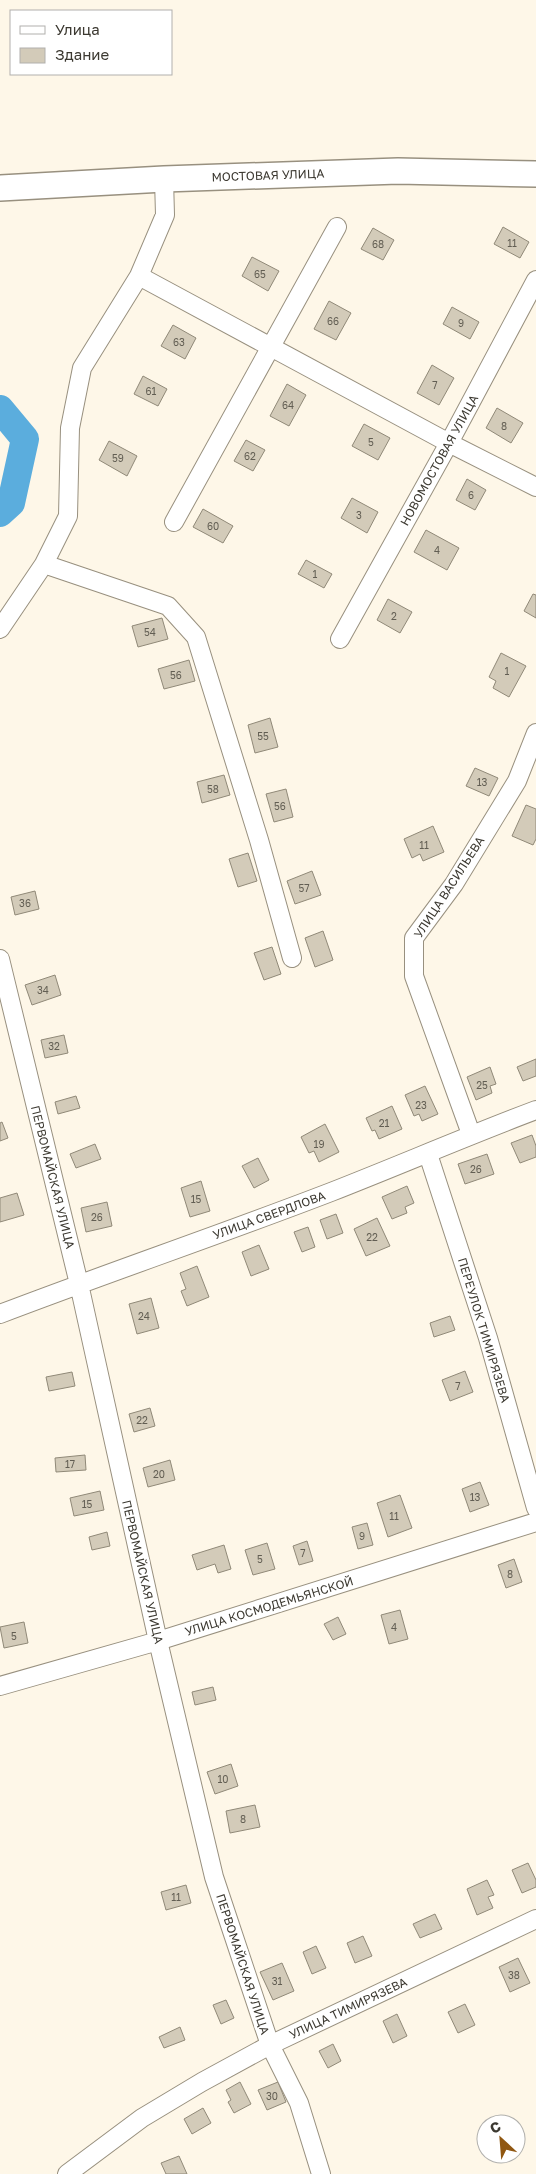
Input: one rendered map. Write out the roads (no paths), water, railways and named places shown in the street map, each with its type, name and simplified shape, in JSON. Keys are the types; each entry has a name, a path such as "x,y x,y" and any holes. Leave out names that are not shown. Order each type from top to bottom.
{"main road":[{"name":"МОСТОВАЯ УЛИЦА","path":"0,188 164,179 398,171 536,174"}],"street":[{"path":"0,629 44,564 68,516 70,428 82,368 139,276 165,215 164,179"},
{"path":"174,522 337,227"},
{"path":"139,276 449,444 536,487"},
{"name":"НОВОМОСТОВАЯ УЛИЦА","path":"340,639 449,444 536,280"},
{"path":"44,564 168,606 196,637 260,840 292,958"},
{"name":"УЛИЦА ВАСИЛЬЕВА","path":"471,1134 414,976 414,938 454,884 517,781 536,733"},
{"name":"ПЕРВОМАЙСКАЯ УЛИЦА","path":"0,959 79,1284 158,1641 214,1877 270,2045 299,2103 322,2174"},
{"name":"УЛИЦА СВЕРДЛОВА","path":"0,1314 330,1192 428,1154 471,1134 536,1110"},
{"name":"ПЕРЕУЛОК ТИМИРЯЗЕВА","path":"428,1154 488,1338 536,1508"},
{"name":"УЛИЦА КОСМОДЕМЬЯНСКОЙ","path":"0,1686 158,1641 536,1522"},
{"name":"УЛИЦА ТИМИРЯЗЕВА","path":"67,2174 142,2118 202,2082 270,2045 536,1919"}],"waterway":[{"path":"0,409 25,439 11,503 0,513"}]}
